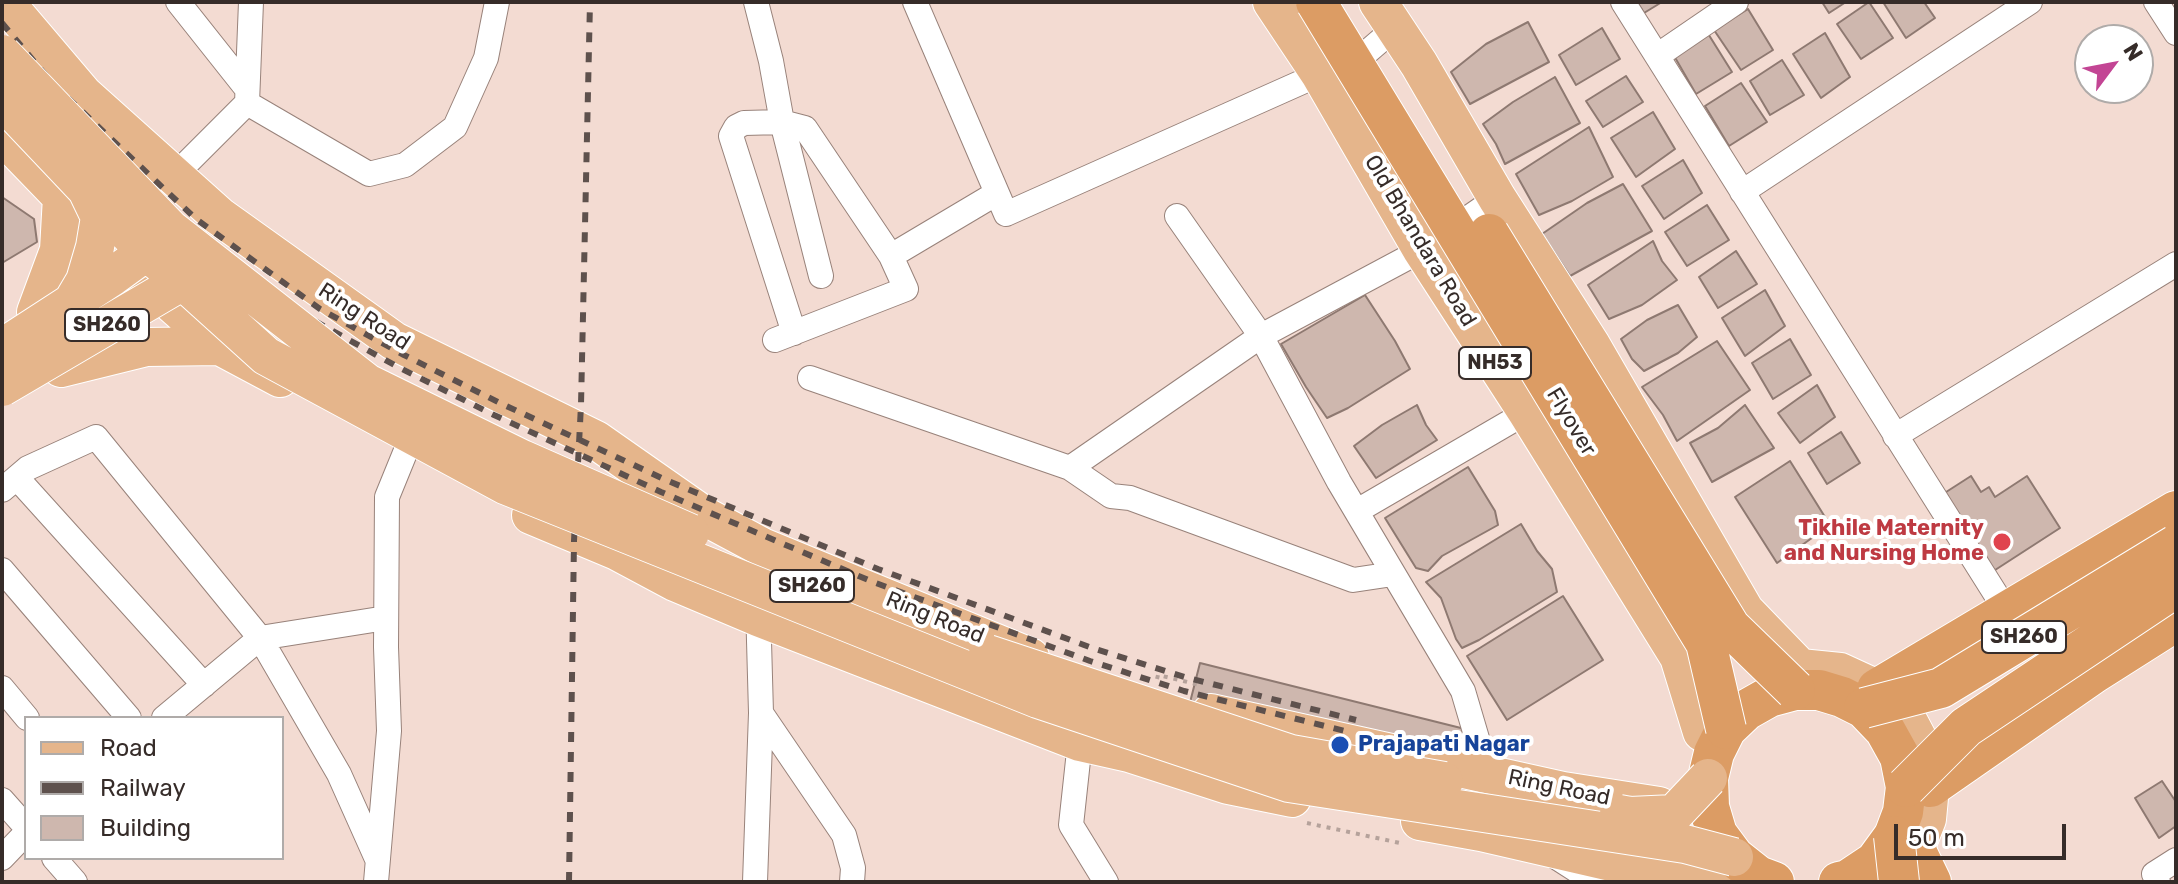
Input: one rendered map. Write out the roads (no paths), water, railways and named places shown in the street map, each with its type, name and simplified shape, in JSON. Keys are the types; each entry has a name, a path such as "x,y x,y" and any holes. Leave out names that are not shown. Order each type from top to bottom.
{"highway":[{"name":"Flyover","path":"1316,2 1706,643 1714,731"},
{"name":"Flyover","path":"1347,2 1730,627 1798,679"},
{"name":"SH260","path":"1870,699 2007,612 2176,511"},
{"name":"SH260","path":"1870,699 1941,688 2176,545"},
{"path":"1839,882 1848,880 1875,862 1910,862 1903,812 1918,787 1966,727 2176,587"},
{"path":"1918,787 2176,621"},
{"path":"1774,882 1758,876 1713,873 1717,834 1698,780 1714,753 1714,731 1798,679 1842,697 1870,699 1918,787"}],"main road":[{"name":"Ring Road","path":"5,2 84,95 219,216 394,341 596,440 706,517 762,547 1064,671 1149,700 1563,791 1664,806 1698,780"},
{"name":"Old Bhandara Road","path":"1272,2 1320,74 1422,250 1679,657 1714,731"},
{"path":"1386,15 1591,345 1745,611 1798,679"},
{"path":"2,54 163,259"},
{"path":"2,100 74,192 100,217 85,281 54,308"},
{"path":"2,135 163,259"},
{"path":"163,259 174,176"},
{"path":"163,259 219,216"},
{"name":"Ring Road","path":"163,259 224,334 505,485 1038,699 1289,783 1685,844 1713,873"},
{"name":"Ring Road","path":"163,259 367,383 522,459 754,561 981,652 1291,754 1630,816 1674,814 1698,780"},
{"name":"SH260","path":"2,331 163,259"},
{"name":"SH260","path":"2,387 109,323 163,259"},
{"name":"SH260","path":"2,405 61,368 163,259"},
{"name":"SH260","path":"2,348 54,308"},
{"path":"109,323 201,314 224,334 407,448 529,514 758,617 1080,742 1129,753 1228,785 1537,844 1713,873"},
{"path":"61,368 146,347 224,334"},
{"path":"1887,882 1910,862"}],"street":[{"path":"178,2 247,96 369,174 405,165 455,127 486,58 497,2"},
{"path":"174,176 247,96 251,2"},
{"path":"756,2 782,122 821,276"},
{"path":"915,2 1006,214 1320,74 1352,65 1386,15"},
{"path":"1623,2 2007,612"},
{"path":"1657,56 1736,2"},
{"path":"1742,192 2030,2"},
{"path":"2156,2 2176,33"},
{"path":"782,122 805,128 891,256 906,289 784,336 731,136 736,127 744,123 782,122"},
{"path":"891,256 997,193"},
{"path":"1070,468 1261,336 1422,250 1497,198"},
{"path":"1177,216 1261,336 1357,511 1463,691 1481,752 1482,772"},
{"path":"1895,436 2176,264"},
{"path":"810,378 1070,468 1111,496 1130,498 1353,580 1393,574"},
{"path":"1357,511 1527,412"},
{"path":"204,685 9,484 28,468 96,437 260,638 339,774 377,872"},
{"path":"377,872 389,731 387,497 407,448"},
{"path":"755,882 761,713 758,617 762,547"},
{"path":"2,570 127,716"},
{"path":"166,716 260,638 386,618"},
{"path":"2,688 25,716"},
{"path":"761,713 844,835 853,868 852,882"},
{"path":"1080,742 1071,825 1106,882"},
{"path":"2,800 24,828"},
{"path":"2,858 24,832"},
{"path":"1537,844 1595,882"},
{"path":"56,860 75,882"},
{"path":"2158,882 2154,874 2176,860"}],"railway":[{"path":"569,882 574,541 581,405 590,2"},
{"path":"2,23 53,84 196,219 320,309 404,355 666,480 878,569 1095,649 1188,678 1356,720"},
{"path":"2,44 43,94 187,230 313,320 398,367 661,492 873,582 1090,661 1184,691 1353,733"}],"place":[{"name":"Tikhile Maternity and Nursing Home","path":"2002,542"},
{"name":"Prajapati Nagar","path":"1340,745"}]}
